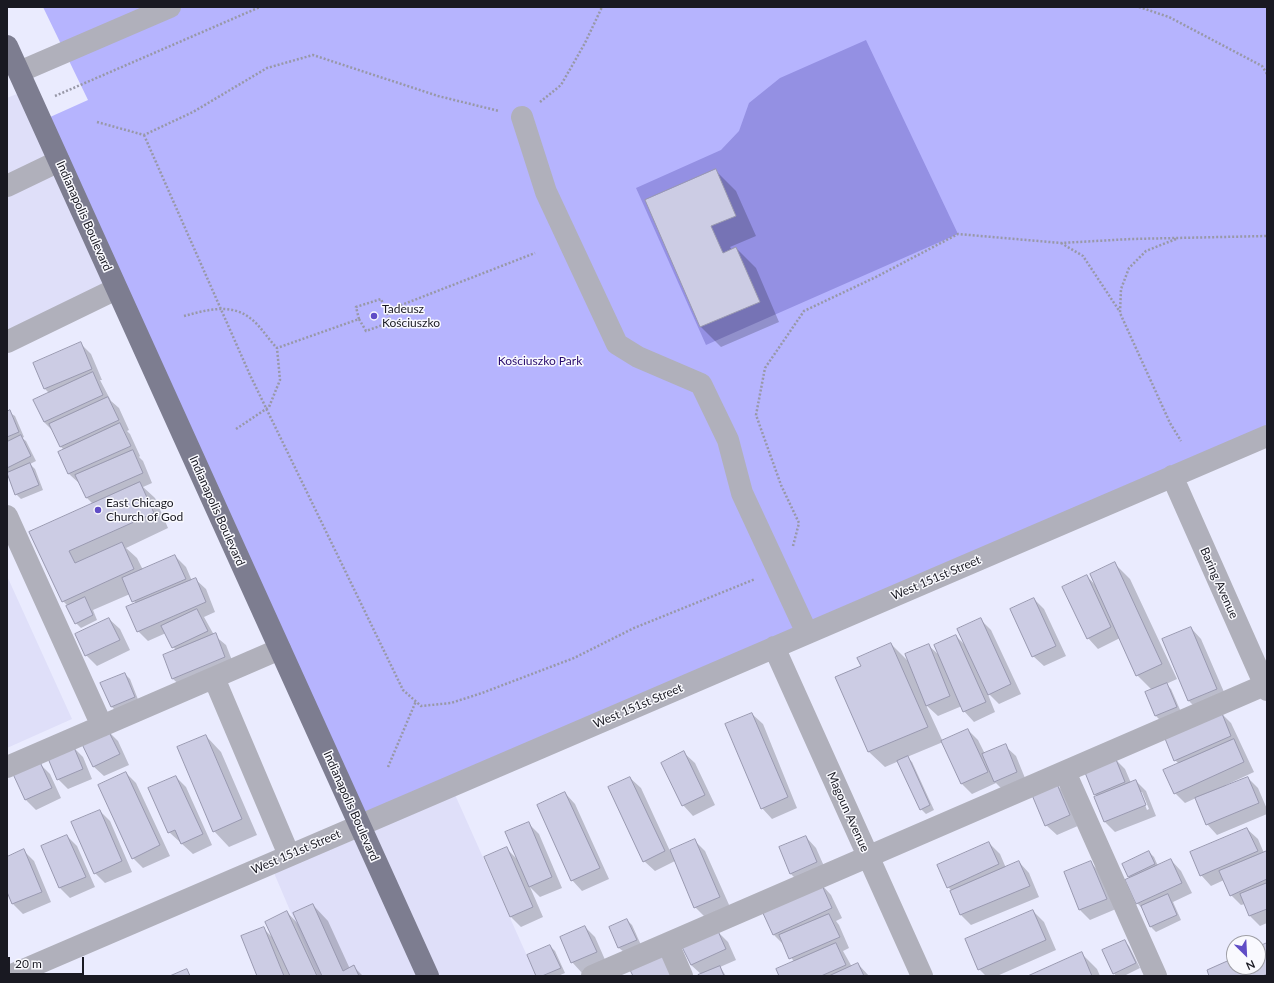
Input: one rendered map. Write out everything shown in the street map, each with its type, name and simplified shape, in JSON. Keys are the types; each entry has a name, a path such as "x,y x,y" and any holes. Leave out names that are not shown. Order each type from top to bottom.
{"main road":[{"name":"Indianapolis Boulevard","path":"7,46 428,976"}],"street":[{"path":"19,72 170,7"},
{"path":"522,117 546,192 617,344 638,357 702,384 728,440 742,493 807,633"},
{"path":"7,186 59,161"},
{"path":"7,342 116,289"},
{"name":"West 151st Street","path":"9,976 1267,436"},
{"name":"Baring Avenue","path":"1172,476 1266,686"},
{"path":"7,516 102,726"},
{"name":"Magoun Avenue","path":"774,647 922,976"},
{"path":"7,767 280,649"},
{"path":"214,678 289,855"},
{"path":"592,976 1266,686"},
{"path":"1065,772 1156,976"},
{"path":"668,944 682,976"}],"path":[{"path":"34,105 260,7"},
{"path":"96,122 144,135 194,112 267,68 313,55 438,96 522,117 561,85 585,43 602,7"},
{"path":"1139,7 1169,17 1262,66 1267,74"},
{"path":"144,135 220,309 266,409 403,690 421,706 451,704 482,694 574,658 634,628 767,574 776,565 794,546 799,523 781,485 756,415 765,368 804,311 876,277 958,234 1061,243 1267,236"},
{"path":"1120,313 1121,289 1129,268 1146,250 1178,238"},
{"path":"1061,243 1083,256 1120,313 1170,423 1181,441"},
{"path":"386,311 535,253"},
{"path":"381,299 386,311 391,322 366,331 359,319 356,307 381,299"},
{"path":"184,316 204,310 233,309 250,318 276,348 280,380 269,407 236,429"},
{"path":"276,348 359,319"},
{"path":"388,767 416,701"}],"shaded area":[{"path":"866,40 958,234 706,345 636,188 721,150 739,131 749,103 780,78"},
{"path":"24,91 116,300 7,352 7,98"},
{"path":"7,576 72,719 7,748"},
{"path":"452,788 536,976 430,976 363,827"},
{"path":"357,829 425,976 318,976 271,866"}],"green space":[{"name":"Kościuszko Park","path":"43,7 1267,7 1267,436 360,825 39,122 88,100"}],"building":[{"path":"716,169 736,216 711,226 723,253 736,247 760,302 700,327 645,200"},
{"path":"81,342 92,369 44,389 33,363"},
{"path":"93,372 103,395 44,422 33,400"},
{"path":"108,397 119,420 60,447 49,424"},
{"path":"10,410 19,432 7,437 7,412"},
{"path":"120,423 131,446 68,474 58,452"},
{"path":"21,435 31,456 7,468 7,442"},
{"path":"133,450 143,473 86,498 75,475"},
{"path":"30,463 39,485 15,495 7,473"},
{"path":"140,482 154,513 69,551 75,563 122,542 134,569 62,602 29,532"},
{"path":"175,555 186,579 132,602 122,578"},
{"path":"1115,562 1162,664 1136,676 1090,574"},
{"path":"1087,575 1111,627 1087,639 1062,587"},
{"path":"196,578 206,602 137,632 126,607"},
{"path":"85,597 93,615 75,624 66,606"},
{"path":"1034,598 1056,646 1032,657 1010,609"},
{"path":"197,609 208,631 172,648 161,626"},
{"path":"109,618 120,640 85,656 75,634"},
{"path":"981,618 1011,684 988,695 957,629"},
{"path":"1191,627 1217,689 1188,701 1162,639"},
{"path":"216,633 225,657 172,679 163,655"},
{"path":"956,635 986,702 963,712 934,645"},
{"path":"891,643 928,727 868,752 835,677 861,666 857,658"},
{"path":"929,644 950,696 926,706 905,654"},
{"path":"125,673 135,697 111,707 100,683"},
{"path":"1167,683 1177,707 1155,716 1145,692"},
{"path":"1221,711 1231,736 1174,761 1164,736"},
{"path":"752,713 788,797 761,809 725,724"},
{"path":"968,729 988,772 961,784 941,741"},
{"path":"108,730 120,754 93,767 81,742"},
{"path":"206,735 242,819 213,832 177,747"},
{"path":"1234,739 1244,762 1174,794 1163,770"},
{"path":"1006,744 1017,772 994,782 982,754"},
{"path":"73,745 83,769 57,780 47,756"},
{"path":"684,751 705,795 682,806 661,763"},
{"path":"908,756 930,805 920,810 897,761"},
{"path":"1115,757 1125,782 1094,795 1084,770"},
{"path":"40,762 52,788 25,800 13,774"},
{"path":"126,772 160,845 132,859 98,785"},
{"path":"176,776 203,834 181,844 175,830 168,833 148,788"},
{"path":"630,777 665,851 643,862 608,787"},
{"path":"1248,777 1259,803 1206,825 1195,798"},
{"path":"1136,780 1146,805 1104,822 1094,797"},
{"path":"1057,784 1070,815 1045,826 1032,795"},
{"path":"565,792 600,868 571,881 537,805"},
{"path":"100,810 122,861 94,874 71,822"},
{"path":"529,822 552,877 529,887 505,832"},
{"path":"1247,828 1258,851 1200,876 1190,852"},
{"path":"67,835 86,877 59,888 41,846"},
{"path":"806,836 817,862 790,874 779,847"},
{"path":"695,839 720,897 694,908 670,850"},
{"path":"989,842 999,864 947,888 937,865"},
{"path":"507,847 533,907 510,917 484,857"},
{"path":"24,849 42,892 12,904 7,892 7,857"},
{"path":"1149,851 1155,864 1128,877 1122,864"},
{"path":"1267,851 1267,879 1230,896 1219,871"},
{"path":"1171,859 1182,883 1136,904 1125,880"},
{"path":"1019,861 1030,886 960,915 950,891"},
{"path":"1091,861 1107,899 1079,910 1064,872"},
{"path":"821,883 832,908 773,935 762,911"},
{"path":"1267,883 1267,909 1249,916 1240,894"},
{"path":"1168,894 1177,915 1150,927 1141,906"},
{"path":"313,904 343,971 354,965 359,976 322,976 293,913"},
{"path":"1033,910 1046,940 978,970 965,939"},
{"path":"287,911 317,976 290,976 265,922"},
{"path":"829,914 840,937 789,959 779,935"},
{"path":"627,919 637,940 618,948 609,927"},
{"path":"585,926 597,952 571,963 560,937"},
{"path":"264,927 284,976 257,976 241,936"},
{"path":"718,931 726,949 691,965 682,947"},
{"path":"1125,940 1136,963 1113,974 1102,950"},
{"path":"836,943 846,965 821,976 779,976 776,969"},
{"path":"1266,943 1267,943 1266,974"},
{"path":"550,945 561,968 542,976 536,976 527,955"},
{"path":"1082,952 1092,976 1028,976"},
{"path":"663,955 672,976 633,976 630,970"},
{"path":"1226,962 1226,975 1265,975 1209,976 1207,970"},
{"path":"858,963 864,976 829,976"},
{"path":"720,966 724,976 698,976 698,975"},
{"path":"187,969 190,976 170,976"}],"place":[{"name":"Tadeusz Kościuszko","path":"374,316"},
{"name":"East Chicago Church of God","path":"98,510"}]}
